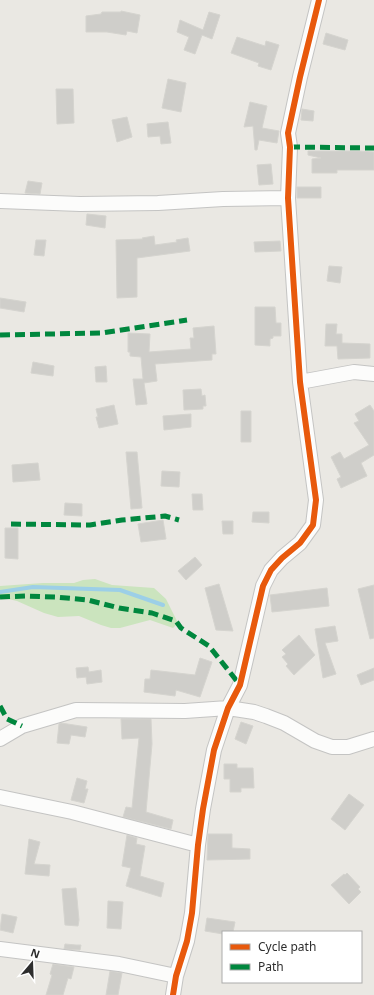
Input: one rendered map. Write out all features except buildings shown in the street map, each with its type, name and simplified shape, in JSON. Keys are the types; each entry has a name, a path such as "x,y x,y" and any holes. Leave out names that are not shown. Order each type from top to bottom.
{"street":[{"path":"173,995 176,976 187,941 192,913 198,845 214,750 228,708 240,685 263,586 271,570 282,558 300,543 313,525 316,500 300,382 288,198 290,146 288,133 319,0"},
{"path":"0,201 80,204 288,198"},
{"path":"300,382 354,372 374,374"},
{"path":"0,739 22,726 76,710 185,711 228,708 254,712 266,716 284,723 315,741 332,747 348,747 374,739"},
{"path":"0,797 72,812 198,845"},
{"path":"0,949 119,964 176,976"}],"green space":[{"path":"95,579 112,585 154,588 166,599 178,623 173,628 150,620 120,628 111,628 79,616 58,617 44,613 17,601 0,597 0,586 43,583 74,583 83,580"}],"waterway":[{"path":"0,592 33,587 120,590 163,605"}],"marked path":[{"path":"290,147 374,148"},
{"path":"0,335 101,333 187,320"},
{"path":"11,524 90,525 165,516 179,520"},
{"path":"0,597 55,597 88,600 119,608 152,613 176,621 181,628 209,646 240,685"},
{"path":"0,706 7,719 22,726"}],"cycle path":[{"path":"173,995 176,976 187,941 192,913 198,845 214,750 228,708 240,685 263,586 271,570 282,558 300,543 313,525 316,500 300,382 288,198 290,147 288,133 319,0"}]}
